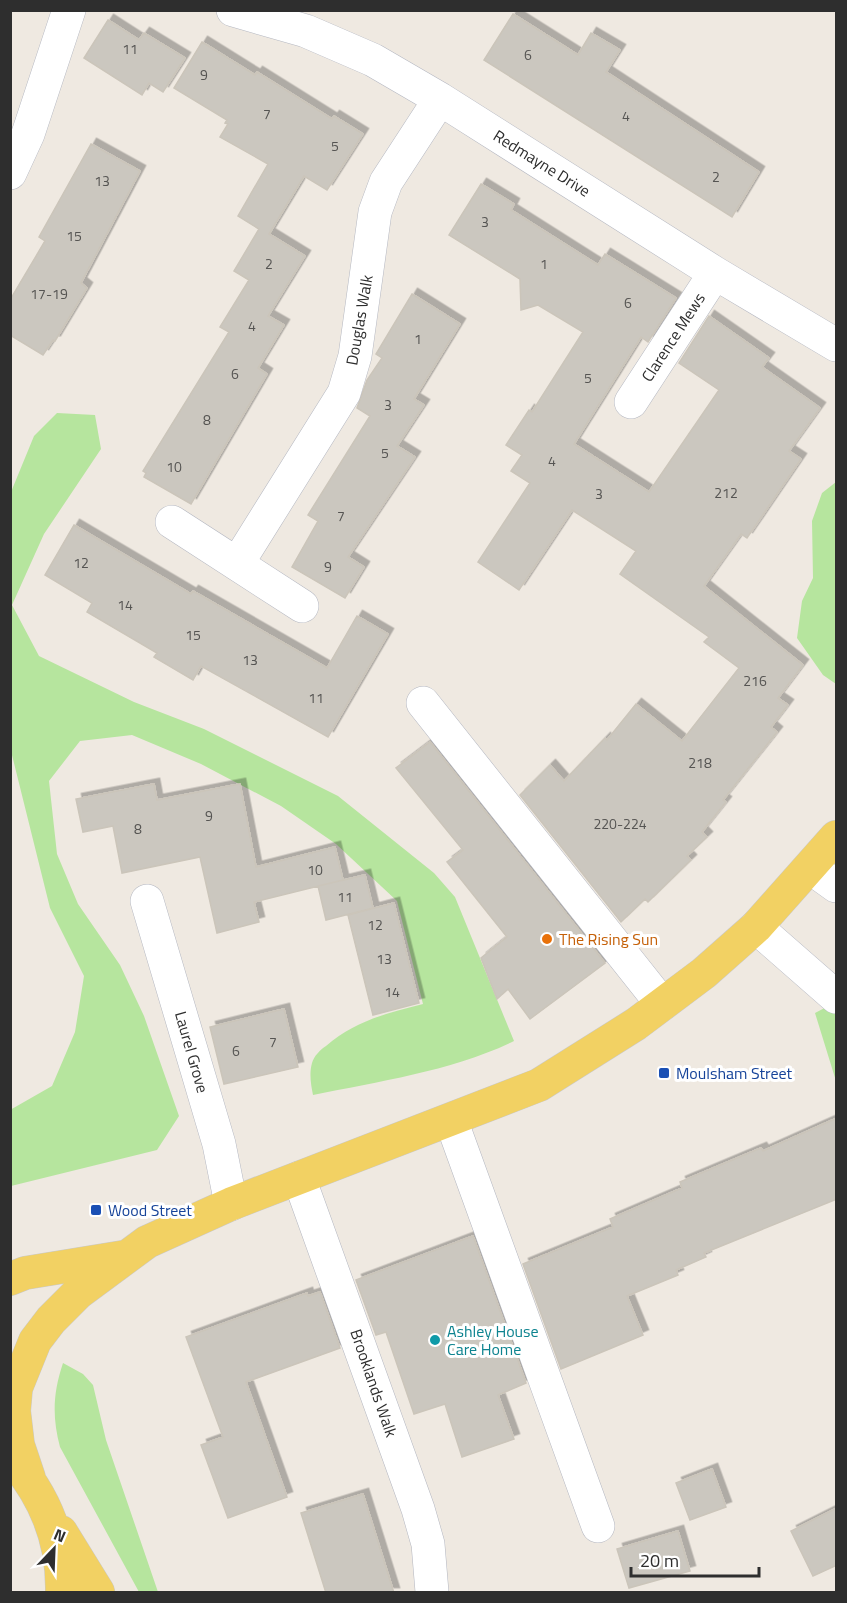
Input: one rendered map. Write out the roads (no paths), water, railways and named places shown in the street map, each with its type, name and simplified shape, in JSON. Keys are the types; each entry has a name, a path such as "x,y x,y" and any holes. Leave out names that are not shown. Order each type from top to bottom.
{"main road":[{"path":"98,1593 20,1467 14,1411 16,1388 35,1341 51,1320 78,1293 147,1242 231,1204 539,1085 636,1024 704,973 756,927 824,877 837,837"},
{"path":"10,1279 25,1273 126,1256"},
{"path":"47,1510 58,1548 62,1593"}],"street":[{"path":"10,172 19,129 69,10"},
{"name":"Redmayne Drive","path":"233,10 316,35 373,60 440,99 715,273 837,345"},
{"name":"Douglas Walk","path":"237,564 344,393 355,356 375,212 386,182 440,99"},
{"name":"Clarence Mews","path":"631,402 715,273"},
{"path":"172,522 302,606"},
{"path":"423,703 662,1004"},
{"name":"Laurel Grove","path":"147,901 219,1144 231,1204"},
{"path":"756,927 837,997"},
{"path":"451,1120 598,1526"},
{"name":"Brooklands Walk","path":"299,1178 418,1509 428,1544 432,1593"}],"place":[{"name":"The Rising Sun","path":"547,939"},
{"name":"Moulsham Street","path":"664,1073"},
{"name":"Wood Street","path":"96,1210"},
{"name":"Ashley House Care Home","path":"435,1340"}]}
